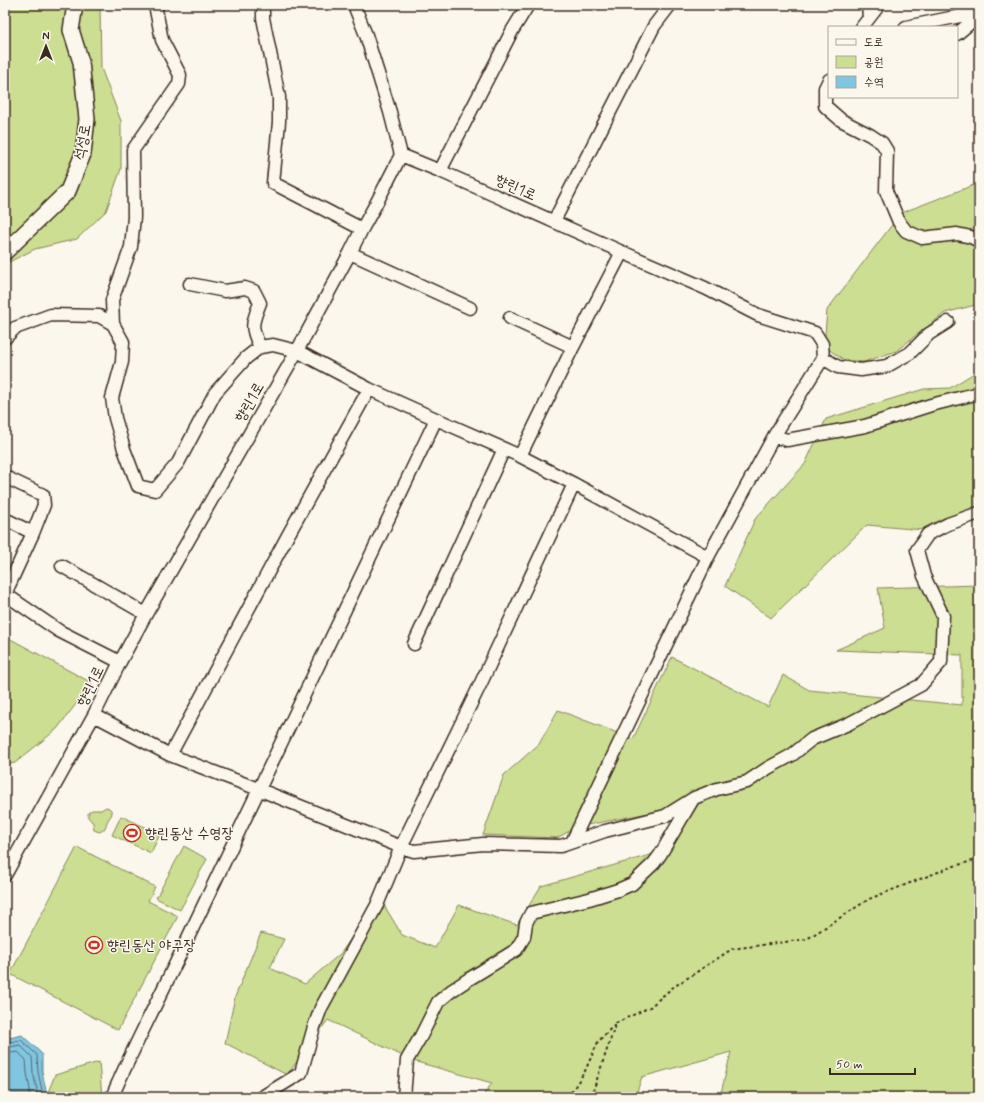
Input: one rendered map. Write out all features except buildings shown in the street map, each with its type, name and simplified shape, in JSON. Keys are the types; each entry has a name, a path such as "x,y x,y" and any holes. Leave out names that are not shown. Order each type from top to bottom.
{"street":[{"name":"석성로","path":"5,252 68,191 82,154 88,119 81,62 71,30 75,5"},
{"path":"155,5 162,40 180,75 180,84 133,150 134,217 131,247 112,300 113,324 123,342 122,362 112,398 115,418 124,449 138,486 155,490 178,463 215,393 246,358 260,347 273,345 297,351 369,389 520,456 708,557"},
{"path":"263,5 263,18 279,97 279,122 273,183 362,229"},
{"path":"354,5 366,35 390,112 400,155"},
{"path":"440,171 512,31 528,5"},
{"path":"554,221 654,26 670,5"},
{"path":"866,22 868,5"},
{"path":"866,22 878,5"},
{"path":"911,26 970,14 970,23 958,33"},
{"path":"828,82 825,88 825,106 841,120 882,143 886,151 886,191 899,222 906,231 922,238 956,234 971,237 979,241"},
{"name":"향린1로","path":"5,875 94,715 146,614 297,351 350,254 400,155 440,171 705,288 758,315 815,333 822,344 823,358"},
{"path":"520,456 573,347 622,252"},
{"path":"350,254 470,308"},
{"path":"190,284 224,291 245,288 254,291 260,303 252,327 260,347"},
{"path":"5,338 15,328 51,315 99,316 113,324"},
{"path":"510,318 573,347"},
{"path":"572,842 708,557 774,436 823,358 838,367 861,370 887,366 910,353 929,334 948,322"},
{"path":"170,754 369,389"},
{"path":"774,436 787,440 865,426 930,405 979,393"},
{"path":"112,1097 436,419"},
{"path":"414,644 504,449"},
{"path":"5,477 43,495 44,505 5,594 59,631 120,662"},
{"path":"262,1097 301,1073 314,1027 322,1008 377,905 401,847 480,685 574,484"},
{"path":"94,715 170,754 414,851 483,844 561,846 605,831 665,816 694,798 716,789 747,782 768,768 792,755 812,739 848,724 921,686 941,662 943,616 924,576 917,550 928,534 948,524 979,512"},
{"path":"5,519 33,533"},
{"path":"62,566 146,614"},
{"path":"404,1097 406,1060 421,1036 438,1002 469,979 516,950 524,937 526,923 531,914 589,899 632,884 654,863 660,855 694,798"}],"path":[{"path":"568,1097 585,1071 598,1042 616,1023 650,1007 672,988 732,949 807,939 869,899 951,867 979,859"},
{"path":"591,1097 616,1023"}],"green space":[{"path":"5,5 100,5 101,68 121,121 121,169 106,211 77,239 35,249 5,264"},
{"path":"979,183 979,304 945,313 896,351 864,362 844,360 824,346 827,310 901,213"},
{"path":"979,370 979,509 923,530 867,525 771,618 725,586 755,519 805,464 826,419 924,389 950,388"},
{"path":"979,585 979,1097 720,1097 731,1052 642,1077 635,1097 482,1097 492,1083 413,1061 328,1020 287,1075 225,1043 235,997 261,933 284,939 270,968 305,984 341,953 379,897 402,935 435,948 459,905 517,925 541,886 671,849 699,803 577,827 557,838 483,835 504,775 539,744 558,710 633,739 672,657 768,707 783,675 809,690 962,705 962,655 836,650 885,628 878,588"},
{"path":"5,636 92,683 57,729 15,763 5,765"},
{"path":"106,807 111,810 112,814 105,829 99,832 94,830 93,823 88,817 88,813 92,810 101,810"},
{"path":"121,816 160,834 151,853 112,835"},
{"path":"184,846 207,859 180,910 156,898"},
{"name":"향린동산 야구장","path":"77,847 155,887 148,901 178,916 118,1030 10,974"},
{"path":"99,1062 102,1097 46,1097 55,1075"}],"water":[{"path":"22,1035 42,1054 42,1071 46,1091 43,1097 5,1097 5,1039"}],"place":[{"name":"향린동산 수영장","path":"132,833"},
{"name":"향린동산 야구장","path":"94,945"}]}
